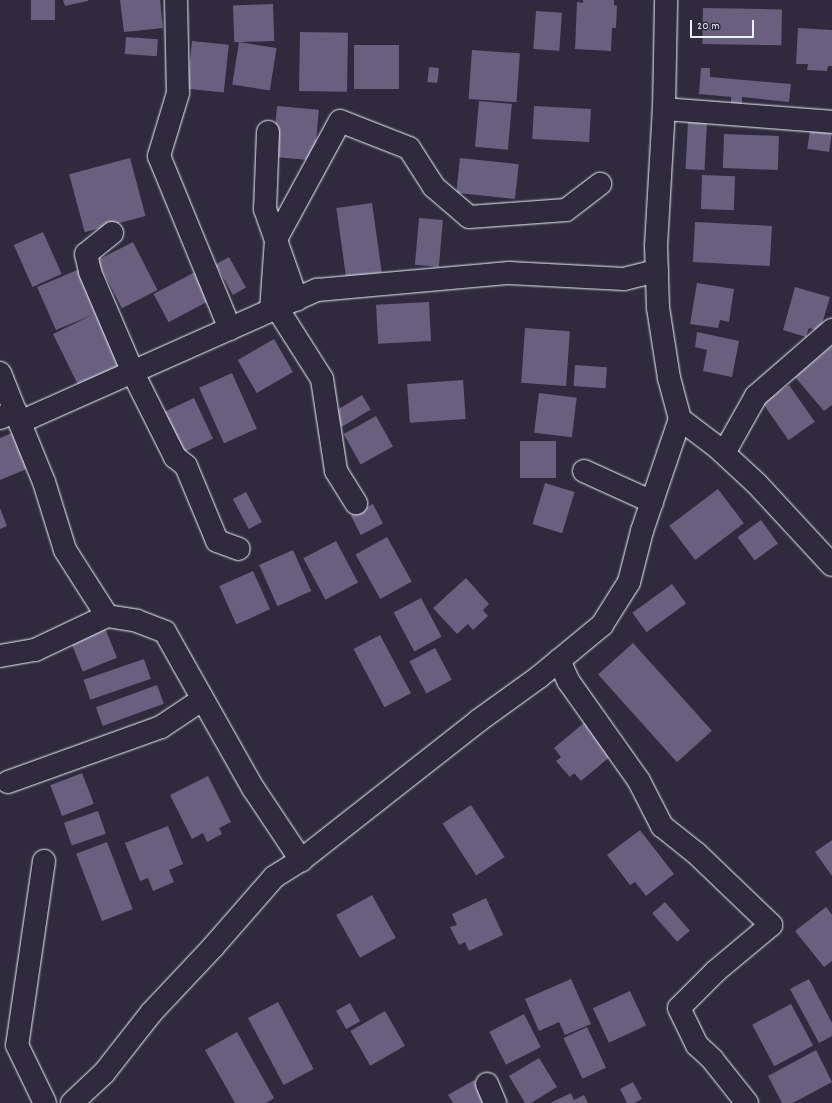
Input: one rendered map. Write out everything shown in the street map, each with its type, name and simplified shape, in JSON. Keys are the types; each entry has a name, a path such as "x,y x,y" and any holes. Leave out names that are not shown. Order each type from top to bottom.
{"street":[{"path":"176,0 178,93 159,156 230,329"},
{"path":"72,1103 104,1073 151,1013 213,947 274,877 301,860 602,625 629,582 642,531 680,420 669,378 658,308 656,246 664,109 666,0"},
{"path":"664,109 832,122"},
{"path":"356,503 336,471 322,379 274,310 276,239 340,121 409,148 434,187 469,217 566,210 600,184"},
{"path":"268,132 265,209 297,300"},
{"path":"112,233 86,254 90,272 132,373 175,457 186,466 217,541 239,549"},
{"path":"12,417 132,373 317,290 510,273 624,279 657,271"},
{"path":"724,453 756,396 832,330"},
{"path":"0,373 12,417 44,482 65,550 107,616"},
{"path":"680,420 724,453 783,509 832,565"},
{"path":"584,471 652,502"},
{"path":"0,656 35,650 107,616 137,620 165,632 254,788 301,860"},
{"path":"559,660 569,682 639,781 662,826 696,853 771,925 716,971 678,1008 697,1045 712,1059 747,1103"},
{"path":"8,782 161,727 203,699"},
{"path":"44,861 17,1045 46,1103"}],"building":[{"path":"31,0 55,0 55,20 31,20"},
{"path":"63,0 88,0 88,1 65,6"},
{"path":"120,0 160,0 163,28 124,32"},
{"path":"583,0 614,0 614,5 617,6 616,28 612,28 611,51 575,49 577,2 583,3"},
{"path":"273,4 274,41 234,42 233,5"},
{"path":"703,8 782,9 781,45 702,44"},
{"path":"536,11 562,13 559,51 533,49"},
{"path":"798,28 832,30 832,66 828,66 827,71 807,70 808,64 796,64"},
{"path":"300,32 348,33 347,92 299,91"},
{"path":"126,37 158,39 157,56 125,54"},
{"path":"192,41 229,45 224,93 187,89"},
{"path":"239,42 277,48 270,90 232,84"},
{"path":"354,45 399,45 399,89 354,89"},
{"path":"472,50 520,53 516,102 469,99"},
{"path":"429,67 439,68 437,83 427,82"},
{"path":"701,68 710,68 710,77 791,84 789,102 742,97 742,104 731,103 731,97 699,94"},
{"path":"479,101 512,104 508,150 475,147"},
{"path":"277,106 319,110 314,160 273,157"},
{"path":"534,106 591,109 589,142 532,139"},
{"path":"688,122 707,123 705,170 686,169"},
{"path":"810,130 832,133 829,152 807,149"},
{"path":"724,134 779,136 778,170 723,168"},
{"path":"130,158 146,216 85,232 69,174"},
{"path":"460,158 519,164 515,199 456,193"},
{"path":"702,175 735,176 734,210 701,209"},
{"path":"372,203 382,272 346,277 336,208"},
{"path":"419,218 443,220 439,267 415,265"},
{"path":"695,222 772,226 770,266 693,262"},
{"path":"43,232 62,274 32,287 14,245"},
{"path":"133,242 158,290 122,308 97,260"},
{"path":"229,257 246,288 233,295 216,264"},
{"path":"82,268 123,365 79,387 53,334 92,315 56,330 37,287"},
{"path":"195,272 210,300 169,322 154,294"},
{"path":"697,283 734,289 729,322 720,320 718,328 690,324"},
{"path":"795,287 830,297 820,331 809,328 806,337 783,330"},
{"path":"429,302 431,341 378,344 376,305"},
{"path":"525,328 570,331 566,386 521,383"},
{"path":"697,332 739,341 732,377 703,371 707,350 695,347"},
{"path":"274,339 293,372 257,393 238,360"},
{"path":"832,346 832,405 824,411 795,377"},
{"path":"575,365 607,367 605,388 574,386"},
{"path":"232,373 257,429 224,443 199,388"},
{"path":"463,380 466,419 410,423 407,384"},
{"path":"789,385 815,422 789,440 763,403"},
{"path":"539,393 577,398 572,437 534,433"},
{"path":"362,395 371,410 342,427 333,413"},
{"path":"194,398 213,439 175,457 156,416"},
{"path":"376,416 393,447 361,465 344,434"},
{"path":"19,430 34,466 0,480 0,438"},
{"path":"520,441 556,441 556,478 520,478"},
{"path":"545,483 575,492 562,533 532,524"},
{"path":"718,489 744,523 695,560 669,526"},
{"path":"246,492 262,522 249,529 233,499"},
{"path":"373,504 383,524 361,535 351,515"},
{"path":"0,508 7,526 0,529"},
{"path":"761,520 778,543 755,561 738,537"},
{"path":"387,537 412,582 380,599 356,554"},
{"path":"336,541 358,582 325,600 303,558"},
{"path":"293,550 311,591 278,606 259,565"},
{"path":"253,571 270,609 236,624 219,586"},
{"path":"466,578 489,604 483,610 488,616 473,630 468,624 457,634 433,608"},
{"path":"672,584 686,603 646,632 632,613"},
{"path":"421,598 442,637 414,651 394,613"},
{"path":"105,628 117,658 83,672 71,642"},
{"path":"380,635 411,693 384,707 354,649"},
{"path":"633,643 712,731 677,762 598,674"},
{"path":"435,648 452,680 426,693 409,662"},
{"path":"144,659 151,679 90,700 83,680"},
{"path":"157,685 164,704 103,726 96,707"},
{"path":"585,722 612,755 581,781 574,773 570,777 556,761 561,757 554,748"},
{"path":"82,773 94,804 62,816 50,785"},
{"path":"208,776 231,822 219,828 222,834 207,842 203,833 192,839 170,795"},
{"path":"471,805 505,857 476,876 442,824"},
{"path":"98,811 106,834 72,845 64,823"},
{"path":"168,826 183,864 169,870 174,882 153,891 148,878 140,881 125,843"},
{"path":"640,830 674,874 646,896 635,882 630,885 607,855"},
{"path":"832,840 832,876 815,852"},
{"path":"107,842 133,909 102,921 76,854"},
{"path":"372,895 396,938 360,958 336,915"},
{"path":"486,898 503,935 469,951 465,942 459,945 450,927 457,925 452,914"},
{"path":"665,902 690,931 677,942 652,913"},
{"path":"826,907 832,915 832,961 824,967 795,931"},
{"path":"571,979 591,1024 565,1035 559,1022 539,1031 525,999"},
{"path":"809,979 832,1023 832,1036 819,1043 790,989"},
{"path":"630,991 646,1025 609,1043 593,1008"},
{"path":"278,1002 314,1069 284,1085 248,1018"},
{"path":"350,1003 360,1021 346,1029 336,1011"},
{"path":"791,1004 813,1045 774,1066 752,1025"},
{"path":"385,1011 405,1046 370,1066 350,1031"},
{"path":"524,1014 541,1047 506,1065 489,1032"},
{"path":"587,1027 606,1068 582,1079 563,1038"},
{"path":"237,1032 274,1098 266,1103 235,1103 205,1050"},
{"path":"816,1050 832,1082 793,1103 782,1103 768,1076"},
{"path":"539,1058 557,1087 531,1103 525,1103 509,1076"},
{"path":"474,1080 487,1103 453,1103 448,1095"},
{"path":"633,1082 642,1099 634,1103 627,1103 620,1089"},
{"path":"571,1093 574,1100 584,1095 588,1103 550,1103"}]}
